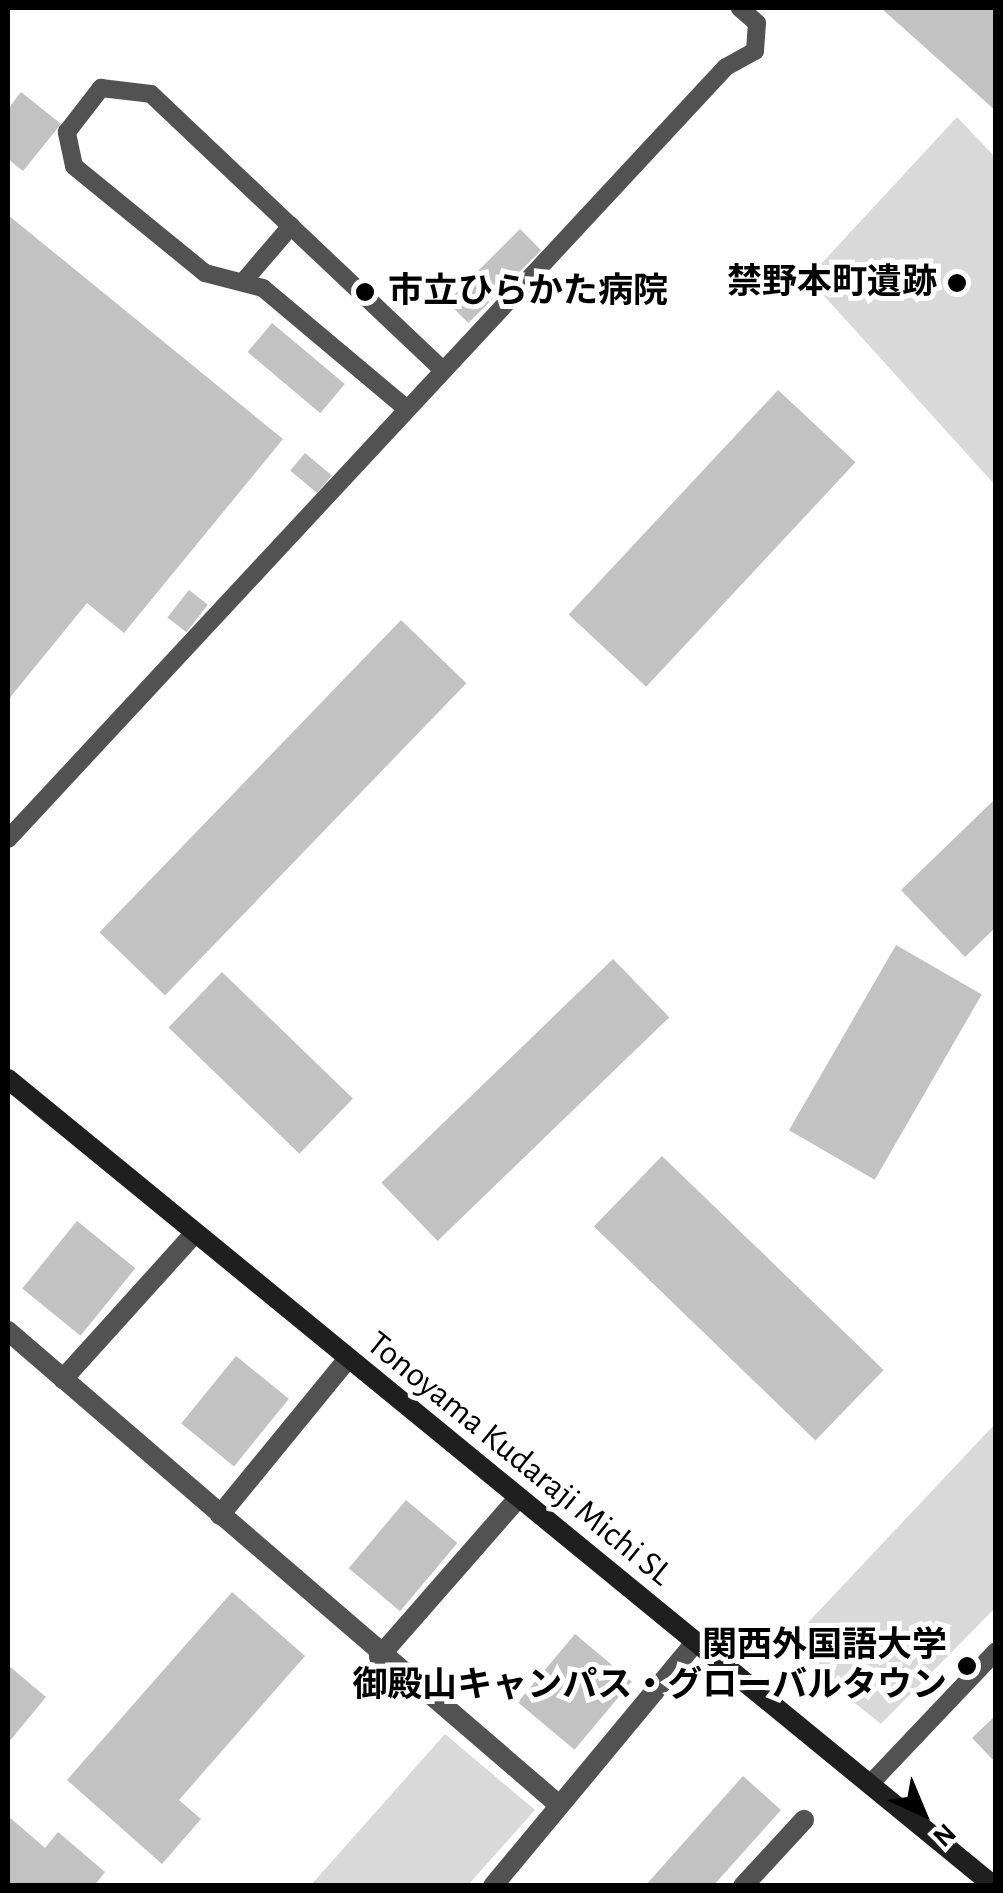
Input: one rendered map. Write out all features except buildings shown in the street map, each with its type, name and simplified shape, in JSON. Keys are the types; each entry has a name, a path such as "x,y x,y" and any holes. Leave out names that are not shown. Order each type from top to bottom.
{"street":[{"name":"Tonoyama Kudaraji Michi SL","path":"8,1079 346,1361 994,1886"},
{"path":"63,1379 194,1234"},
{"path":"8,1332 379,1657 559,1806"},
{"path":"220,1514 346,1361"},
{"path":"379,1657 518,1498"},
{"path":"493,1886 694,1644"},
{"path":"743,1886 804,1820"}],"lane":[{"path":"8,839 726,66 755,51 757,23 740,8"},
{"path":"407,409 263,288 205,273 74,166 66,132 101,88 151,94 443,370"},
{"path":"243,282 291,226"},
{"path":"870,1784 996,1651"}],"shaded area":[{"path":"957,117 995,157 995,485 808,278"},
{"path":"995,1424 995,1608 881,1724 785,1647"},
{"path":"445,1734 535,1810 468,1885 311,1885"}],"place":[{"name":"禁野本町遺跡","path":"957,283"},
{"name":"市立ひらかた病院","path":"365,292"},
{"name":"関西外国語大学 御殿山キャンパス・グローバルタウン","path":"967,1666"}]}
